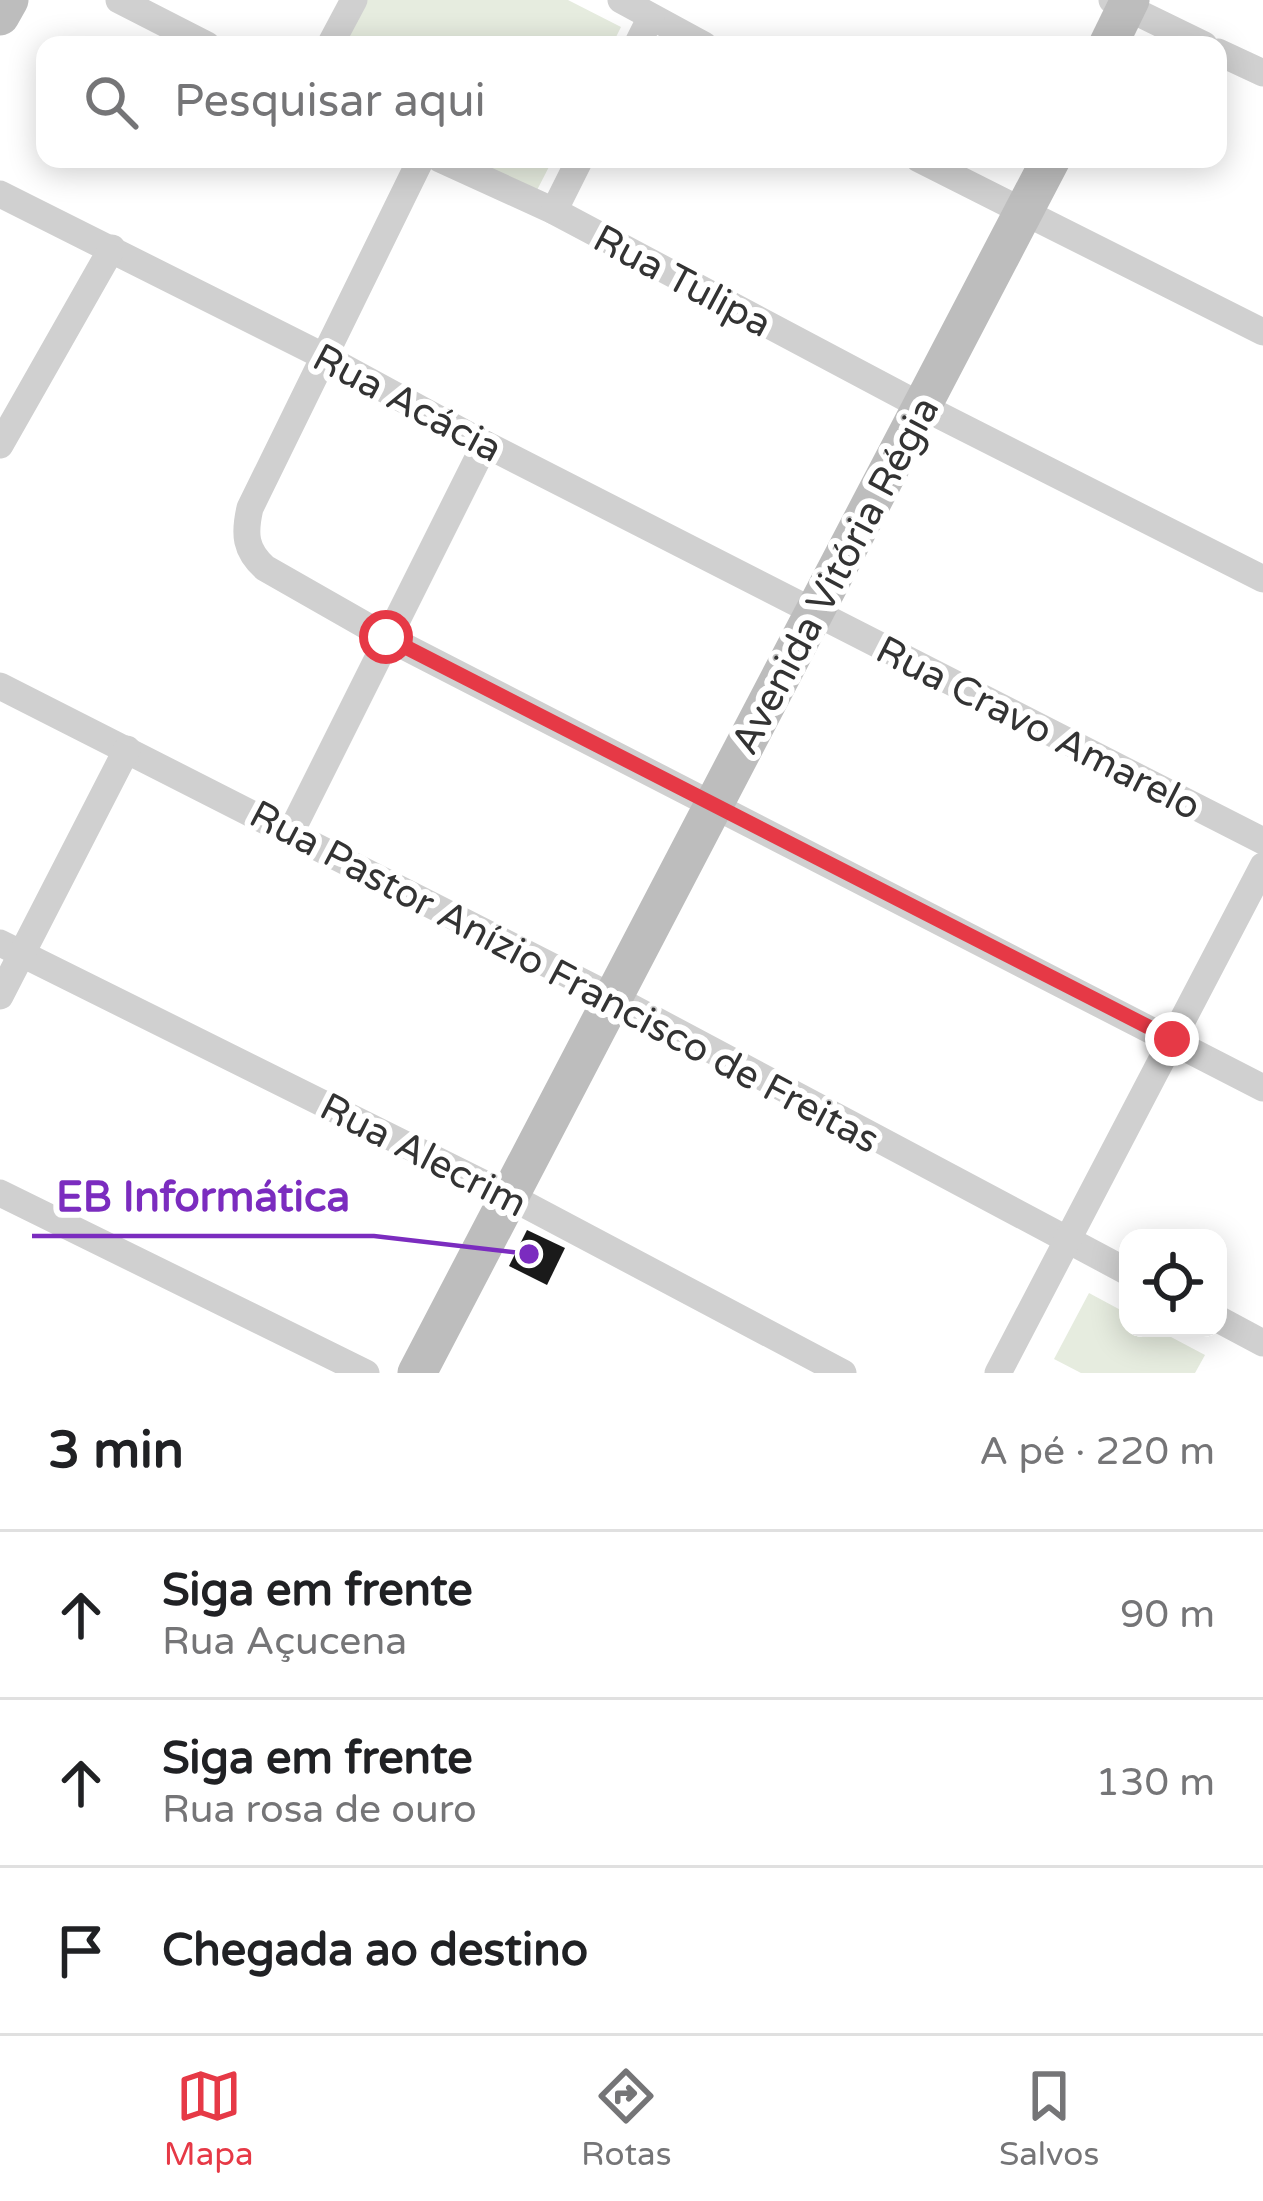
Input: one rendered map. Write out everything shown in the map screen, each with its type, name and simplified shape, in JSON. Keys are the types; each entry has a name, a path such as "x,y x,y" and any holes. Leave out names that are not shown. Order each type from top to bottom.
{"street":[{"path":"0,16 9,0"},
{"path":"119,0 189,36"},
{"path":"335,36 353,0"},
{"path":"621,0 687,36"},
{"path":"1111,36 1123,2 1187,36"},
{"path":"642,36 651,17"},
{"path":"1227,56 1263,73"},
{"path":"417,168 250,508 245,528 252,556 386,637 1263,1088"},
{"name":"Rua Tulipa","path":"460,168 554,211 923,407 1263,579"},
{"path":"554,211 576,168"},
{"path":"936,168 1263,332"},
{"name":"Avenida Vitória Régia","path":"417,1373 1046,168"},
{"name":"Rua Acácia","path":"0,194 815,612"},
{"path":"0,443 112,248"},
{"path":"291,832 485,444"},
{"name":"Rua Cravo Amarelo","path":"815,612 1263,841"},
{"name":"Rua Pastor Anízio Francisco de Freitas","path":"0,686 610,996 1119,1267"},
{"path":"0,996 10,948 127,749"},
{"path":"998,1373 1263,866"},
{"name":"Rua Alecrim","path":"10,948 512,1197 843,1373"},
{"path":"0,1193 366,1373"},
{"path":"1227,1324 1263,1343"}],"shaded area":[{"path":"364,0 568,0 621,27 616,36 346,36"},
{"path":"484,168 548,168 535,194"},
{"path":"1089,1293 1119,1309 1119,1337 1171,1337 1205,1355 1195,1373 1081,1373 1054,1359"}],"building":[{"path":"527,1230 565,1248 547,1285 509,1266"}],"place":[{"name":"EB Informática","path":"529,1254"}],"route":[{"path":"386,637 1172,1039"}]}
